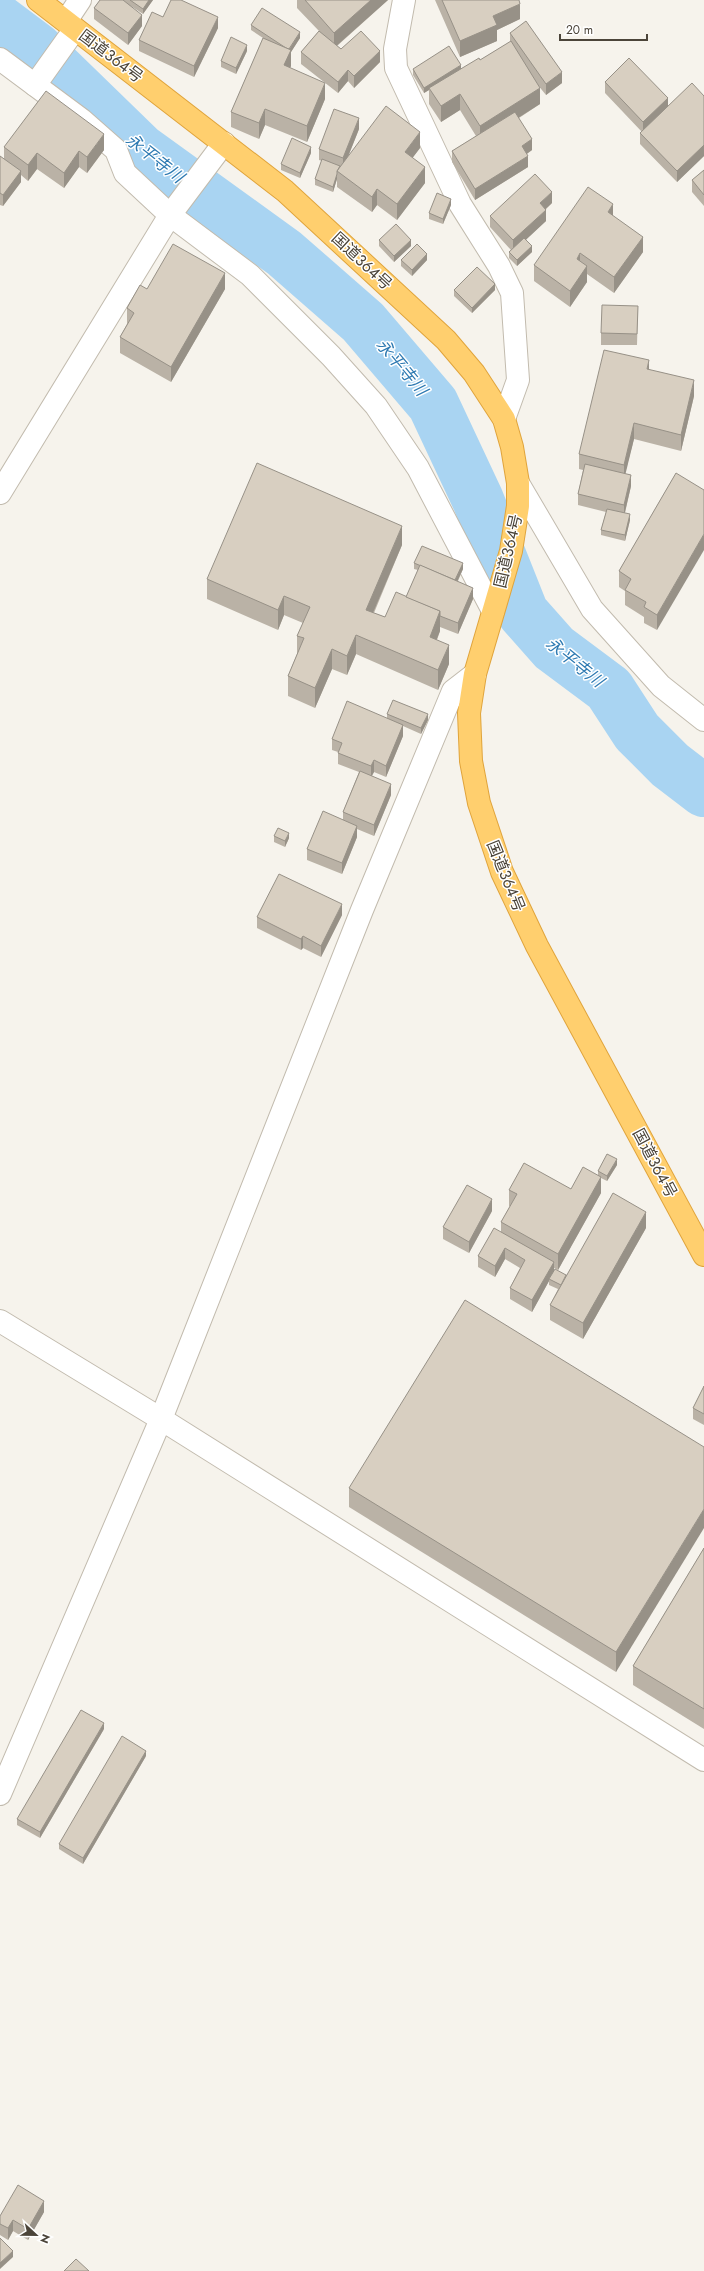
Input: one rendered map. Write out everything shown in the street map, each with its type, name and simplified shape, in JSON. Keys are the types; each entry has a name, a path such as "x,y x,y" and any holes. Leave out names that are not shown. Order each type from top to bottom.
{"highway":[{"name":"国道364号","path":"38,0 69,30 220,149 285,191 446,340 474,373 504,419 512,447 518,482 518,506 511,551 475,674 469,713 471,761 479,803 502,872 537,946 704,1255"}],"street":[{"path":"37,82 69,30 80,0"},
{"path":"404,0 395,49 396,68 460,204 499,266 512,293 518,380 504,419"},
{"path":"0,59 37,82 116,150 125,174 174,209 250,275 331,356 376,406 418,468 495,606"},
{"path":"0,493 174,209 220,149"},
{"path":"518,482 592,609 661,686 704,720"},
{"path":"0,1794 161,1419 356,925 431,742 453,691 475,674"},
{"path":"0,1321 161,1419 704,1760"}],"building":[{"path":"100,0 123,0 142,15 128,33 94,8"},
{"path":"130,0 149,0 143,9"},
{"path":"171,0 181,0 218,17 194,66 139,40 152,12 163,17"},
{"path":"305,0 371,0 334,33"},
{"path":"442,0 519,0 520,4 493,16 497,25 460,41"},
{"path":"262,8 300,32 289,49 251,25"},
{"path":"526,21 562,72 546,84 510,33"},
{"path":"319,31 341,49 361,31 380,51 354,76 348,70 338,82 301,52"},
{"path":"231,37 247,45 236,68 221,61"},
{"path":"263,38 291,50 284,65 325,83 307,126 265,109 259,123 231,112"},
{"path":"511,41 540,88 480,126 460,94 441,106 429,88"},
{"path":"449,46 461,65 424,88 413,69"},
{"path":"629,58 668,98 643,122 605,82"},
{"path":"692,83 704,96 704,145 677,171 640,133"},
{"path":"46,91 104,134 87,157 79,151 64,173 37,153 28,165 4,147"},
{"path":"386,106 420,132 405,152 425,167 397,204 377,189 372,197 337,171"},
{"path":"334,109 359,118 343,158 319,149"},
{"path":"515,112 532,139 522,146 528,156 475,189 452,151"},
{"path":"292,138 311,147 300,173 281,164"},
{"path":"0,156 21,171 3,195 0,193"},
{"path":"322,159 340,166 337,171 333,187 315,179"},
{"path":"704,170 704,195 692,180"},
{"path":"535,174 552,192 540,203 546,210 513,240 490,216"},
{"path":"588,187 613,204 608,212 643,237 614,277 580,253 577,259 587,266 570,291 534,265"},
{"path":"437,193 451,199 443,219 429,213"},
{"path":"396,224 411,240 394,256 379,240"},
{"path":"524,238 532,246 517,260 509,252"},
{"path":"173,244 225,273 171,367 120,337 134,313 127,308 140,285 147,289"},
{"path":"417,244 427,254 412,270 401,260"},
{"path":"477,267 495,284 472,308 454,290"},
{"path":"602,305 638,306 637,334 601,333"},
{"path":"604,350 649,360 647,369 694,380 681,435 634,423 624,465 579,454"},
{"path":"257,463 402,526 366,610 385,617 396,592 440,611 430,637 449,645 438,670 356,635 347,656 332,649 315,688 288,676 304,638 297,636 310,607 284,596 278,610 207,579"},
{"path":"585,464 631,475 624,505 578,494"},
{"path":"676,473 704,490 704,534 657,615 644,607 646,602 625,590 631,579 619,571"},
{"path":"607,509 630,514 625,535 601,530"},
{"path":"422,546 463,563 455,580 414,563"},
{"path":"420,565 473,588 458,623 440,616 440,611 406,597"},
{"path":"393,700 428,714 421,728 387,714"},
{"path":"347,701 403,725 386,766 374,760 371,766 338,753 342,743 332,739"},
{"path":"360,771 391,784 374,825 343,812"},
{"path":"323,811 357,826 342,863 307,849"},
{"path":"278,828 289,833 285,841 274,836"},
{"path":"279,874 342,904 321,946 303,936 301,939 257,917"},
{"path":"607,1154 617,1159 607,1176 598,1171"},
{"path":"524,1163 571,1189 583,1167 601,1177 558,1254 501,1222 517,1194 509,1190"},
{"path":"467,1185 492,1199 469,1242 443,1227"},
{"path":"613,1193 646,1212 583,1323 550,1305"},
{"path":"494,1228 554,1262 532,1300 510,1288 525,1260 505,1248 495,1266 478,1256"},
{"path":"555,1269 566,1275 561,1285 549,1279"},
{"path":"465,1300 704,1447 704,1509 616,1652 349,1488"},
{"path":"704,1386 704,1414 693,1408"},
{"path":"704,1548 704,1709 633,1666"},
{"path":"81,1710 104,1723 40,1832 17,1819"},
{"path":"122,1736 146,1751 83,1858 59,1844"},
{"path":"18,2185 44,2201 28,2229 13,2220 8,2228 0,2224 0,2216"},
{"path":"0,2238 13,2251 0,2263"},
{"path":"76,2259 89,2271 64,2271"}],"waterway":[{"name":"永平寺川","path":"0,21 36,48 140,149 284,253 363,322 433,404 478,500 523,613 554,648 609,689 637,732 670,765 704,791"}]}
